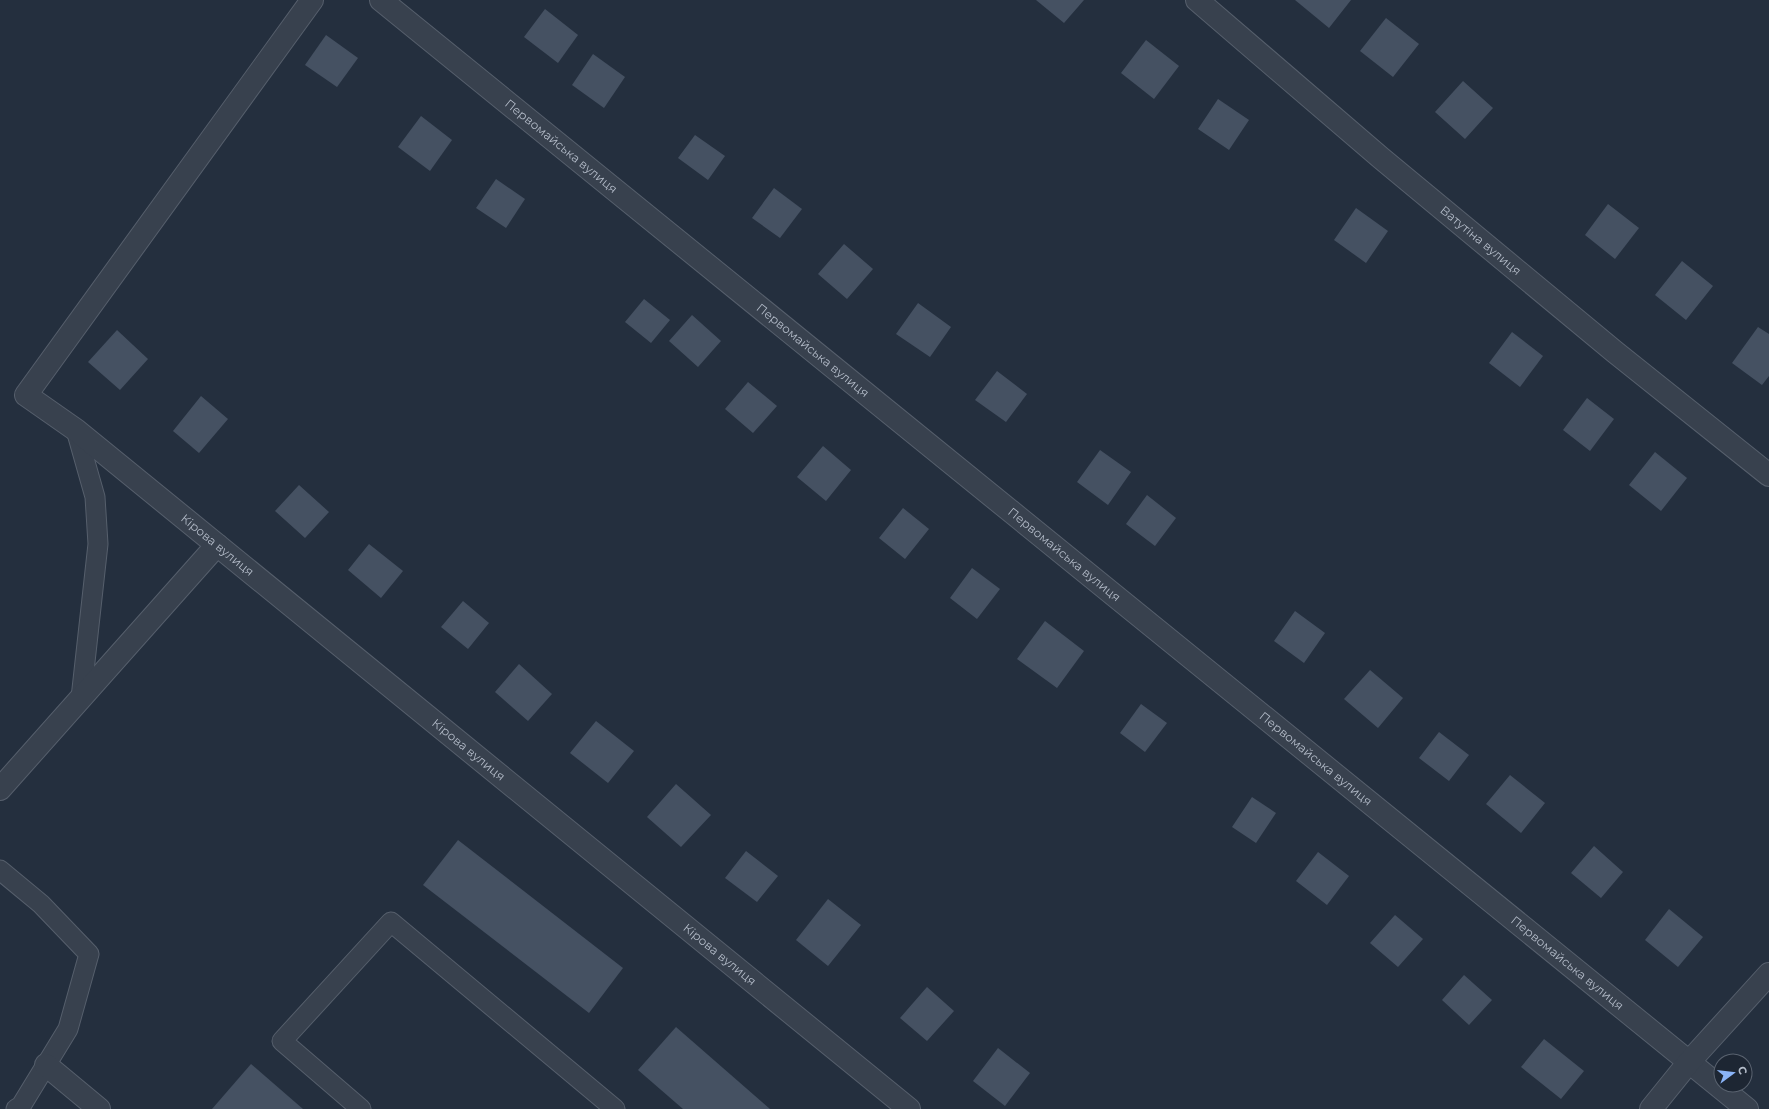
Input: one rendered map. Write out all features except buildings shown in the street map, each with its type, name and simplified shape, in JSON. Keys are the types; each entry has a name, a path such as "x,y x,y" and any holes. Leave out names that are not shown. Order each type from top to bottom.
{"street":[{"name":"Кірова вулиця","path":"312,0 26,394 76,430 909,1109"},
{"name":"Первомайська вулиця","path":"381,0 1747,1109"},
{"name":"Ватутіна вулиця","path":"1197,0 1381,158 1615,352 1769,475"},
{"path":"0,789 217,545"},
{"path":"1651,1109 1689,1062 1769,974"},
{"path":"46,1065 99,1109"}],"lane":[{"path":"76,430 94,497 98,544 81,698"},
{"path":"0,870 41,904 89,954 68,1029 21,1106 16,1109"},
{"path":"361,1109 282,1041 391,922 615,1109"}]}
